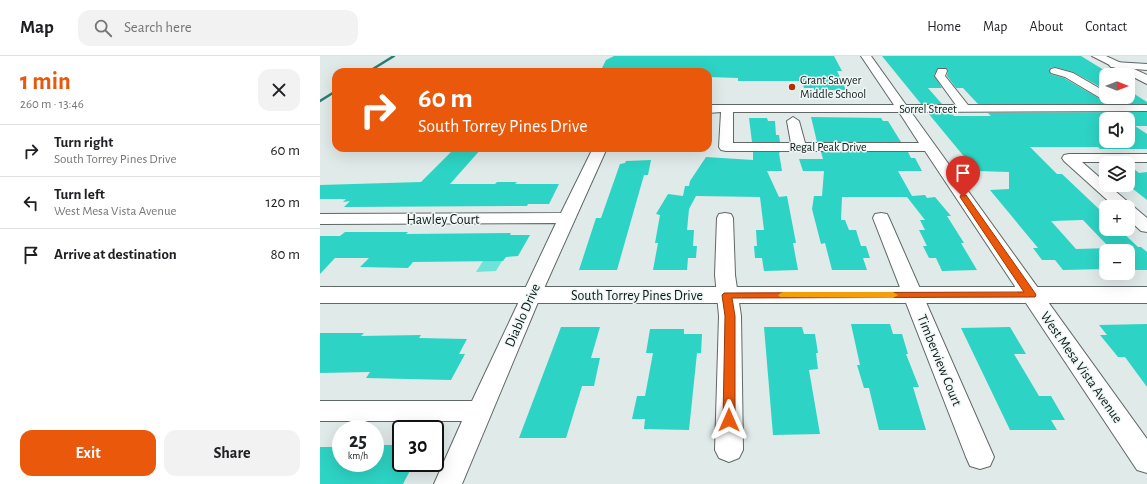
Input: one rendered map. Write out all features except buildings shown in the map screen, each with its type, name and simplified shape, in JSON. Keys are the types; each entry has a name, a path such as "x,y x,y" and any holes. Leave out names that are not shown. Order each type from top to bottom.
{"main road":[{"path":"1097,56 1147,80"},
{"path":"1114,65 1118,68"},
{"path":"1135,80 1147,87"},
{"name":"South Torrey Pines Drive","path":"320,295 1147,295"}],"street":[{"name":"West Mesa Vista Avenue","path":"866,56 1147,461"},
{"path":"1142,56 1147,59"},
{"path":"1114,65 1147,64"},
{"path":"1114,65 1147,68"},
{"path":"942,71 940,76 965,109"},
{"path":"1055,71 1069,75 1099,93"},
{"path":"1119,104 1126,108"},
{"name":"Sorrel Street","path":"712,109 1147,108"},
{"name":"Regal Peak Drive","path":"727,109 726,147 929,147"},
{"path":"793,121 799,147"},
{"name":"Diablo Drive","path":"448,484 531,295 598,152"},
{"path":"1116,200 1069,158 1147,158"},
{"path":"1135,216 1147,227"},
{"name":"Hawley Court","path":"320,219 566,218"},
{"path":"725,218 725,275 730,316 729,450"},
{"name":"Timberview Court","path":"881,218 980,457"},
{"path":"320,411 480,411"}],"shaded area":[{"path":"483,261 502,261 496,271 476,272"}],"waterway":[{"path":"374,68 394,56"},
{"path":"320,101 332,94"}],"slow traffic":[{"path":"783,295 893,295"}],"place":[{"name":"Grant Sawyer Middle School","path":"792,87"}],"route":[{"path":"729,420 730,316 727,295 1031,295 963,197"}]}
